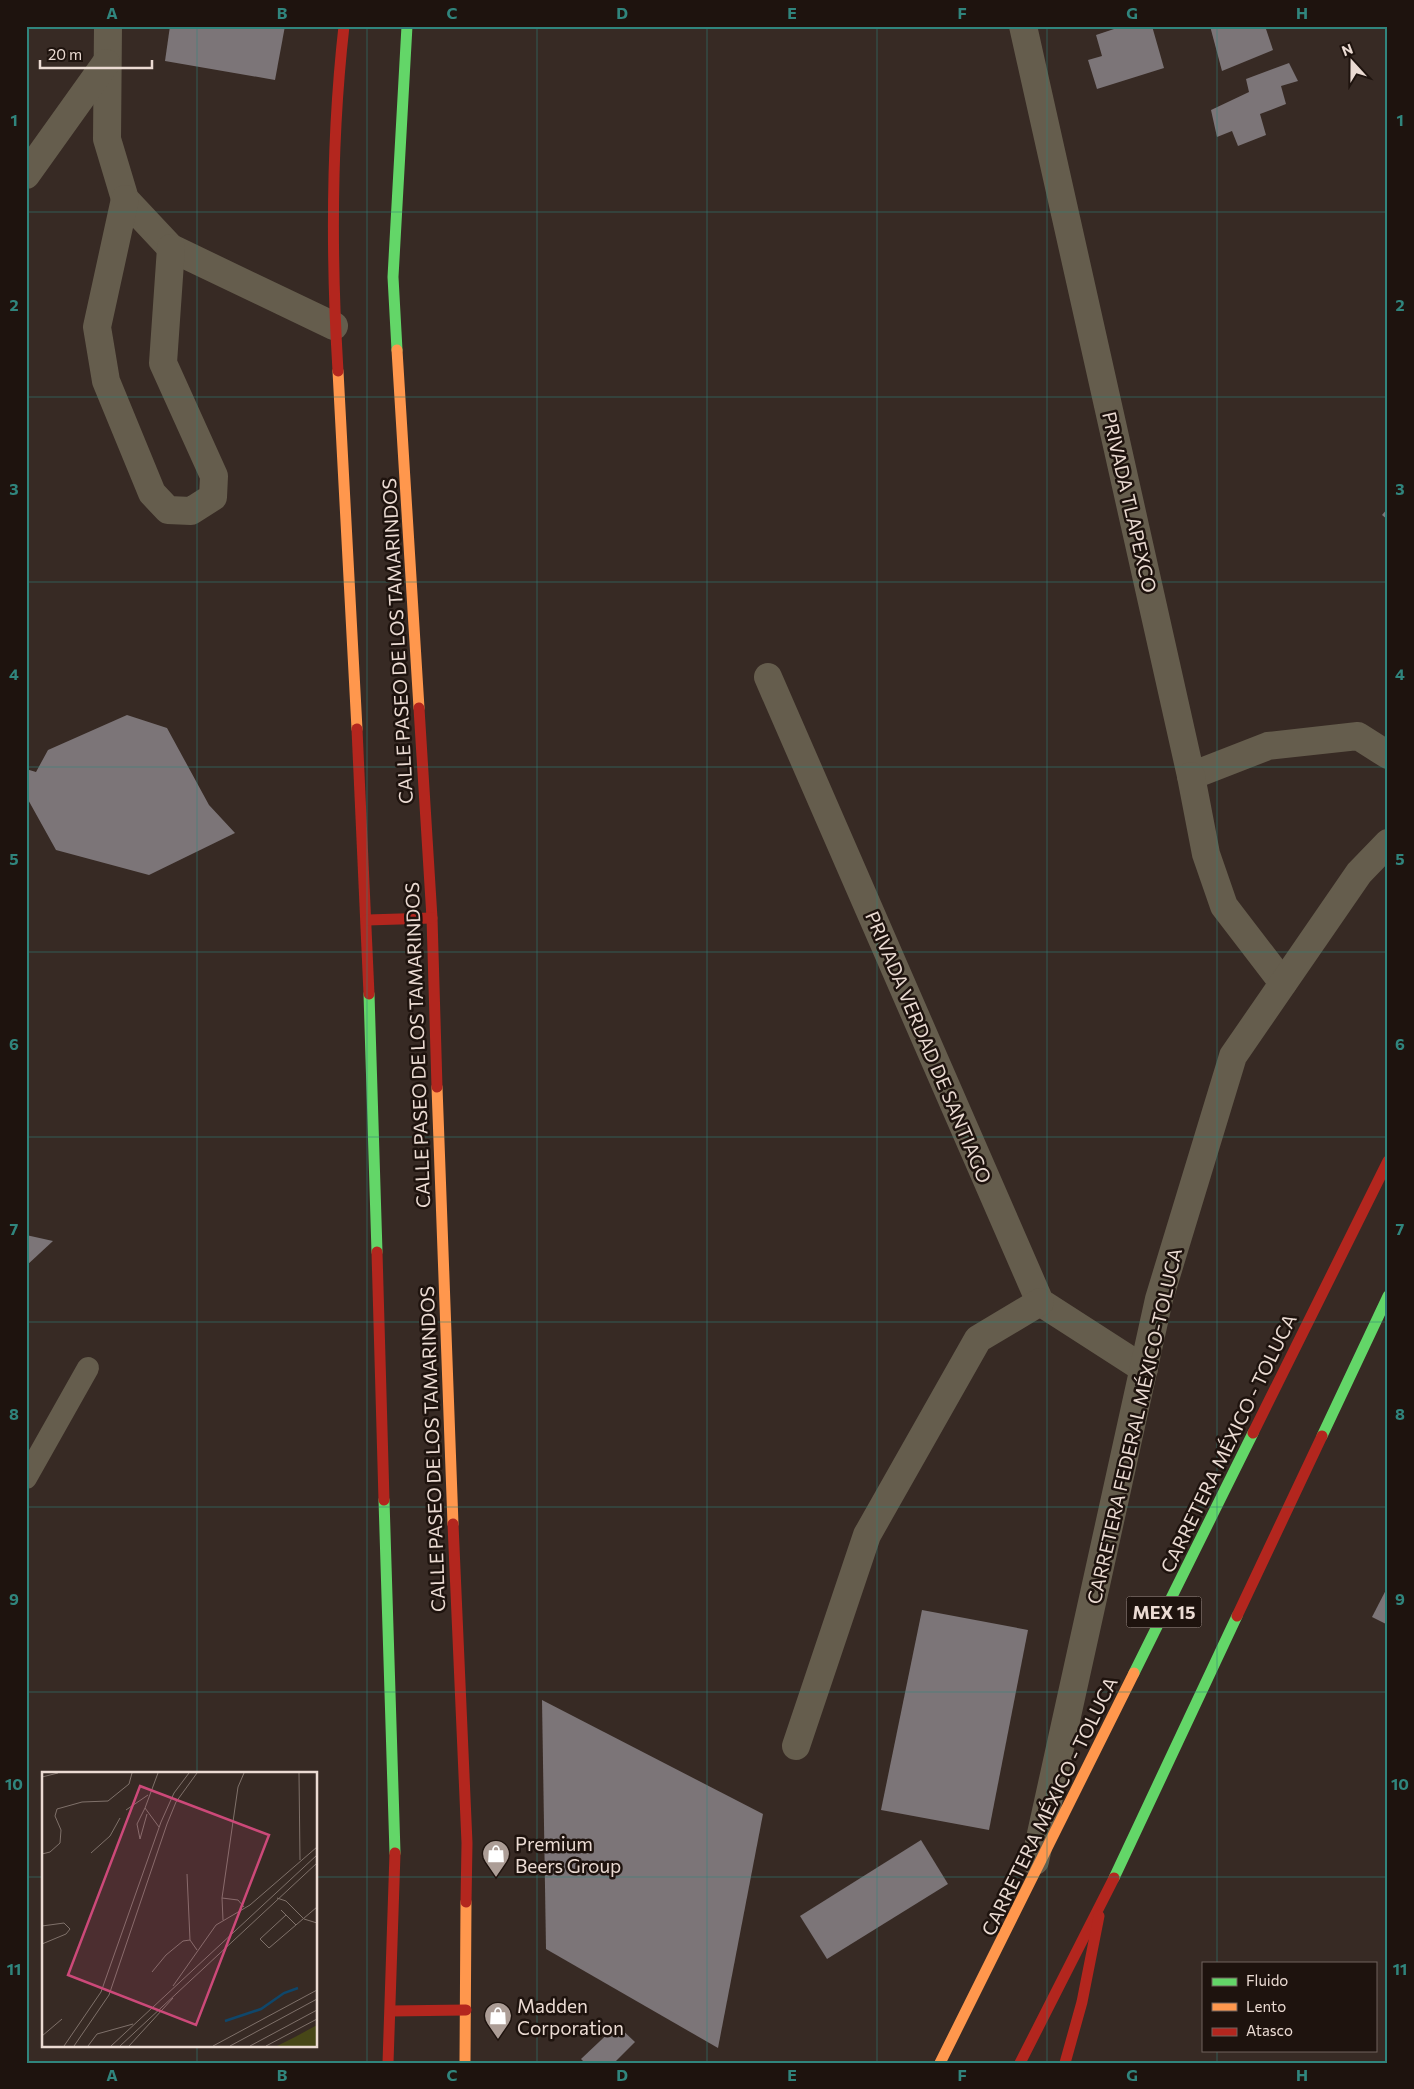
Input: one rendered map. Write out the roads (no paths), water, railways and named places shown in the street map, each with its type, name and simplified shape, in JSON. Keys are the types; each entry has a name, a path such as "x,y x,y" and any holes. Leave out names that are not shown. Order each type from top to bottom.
{"street":[{"path":"108,26 106,63 107,139 125,199 171,248 334,326"},
{"path":"344,26 338,79 332,268 367,920 395,1866 388,2063"},
{"name":"CALLE PASEO DE LOS TAMARINDOS","path":"407,26 393,277 432,918 444,1318 467,1843 465,2063"},
{"name":"PRIVADA TLAPEXCO","path":"1023,26 1191,776 1206,854 1224,906 1283,983"},
{"path":"26,175 106,63"},
{"path":"125,199 97,327 106,381 152,493 168,510 191,510 213,497 214,476 163,363 171,248"},
{"name":"PRIVADA VERDAD DE SANTIAGO","path":"768,677 1040,1302"},
{"path":"1191,776 1268,746 1358,736 1388,755"},
{"name":"CARRETERA FEDERAL MÉXICO-TOLUCA","path":"1030,1882 1159,1299 1233,1056 1359,873 1388,843"},
{"path":"367,920 432,918"},
{"name":"CARRETERA MÉXICO - TOLUCA","path":"940,2063 1388,1161"},
{"name":"MEX 15","path":"1020,2063 1101,1906 1388,1296"},
{"path":"796,1746 867,1534 978,1339 1040,1302 1144,1369"},
{"path":"1065,2063 1082,2002 1101,1906"},
{"path":"391,2011 466,2010"}],"lane":[{"path":"26,1478 88,1368"}],"place":[{"name":"Premium Beers Group","path":"496,1878"},
{"name":"Madden Corporation","path":"498,2040"}]}
